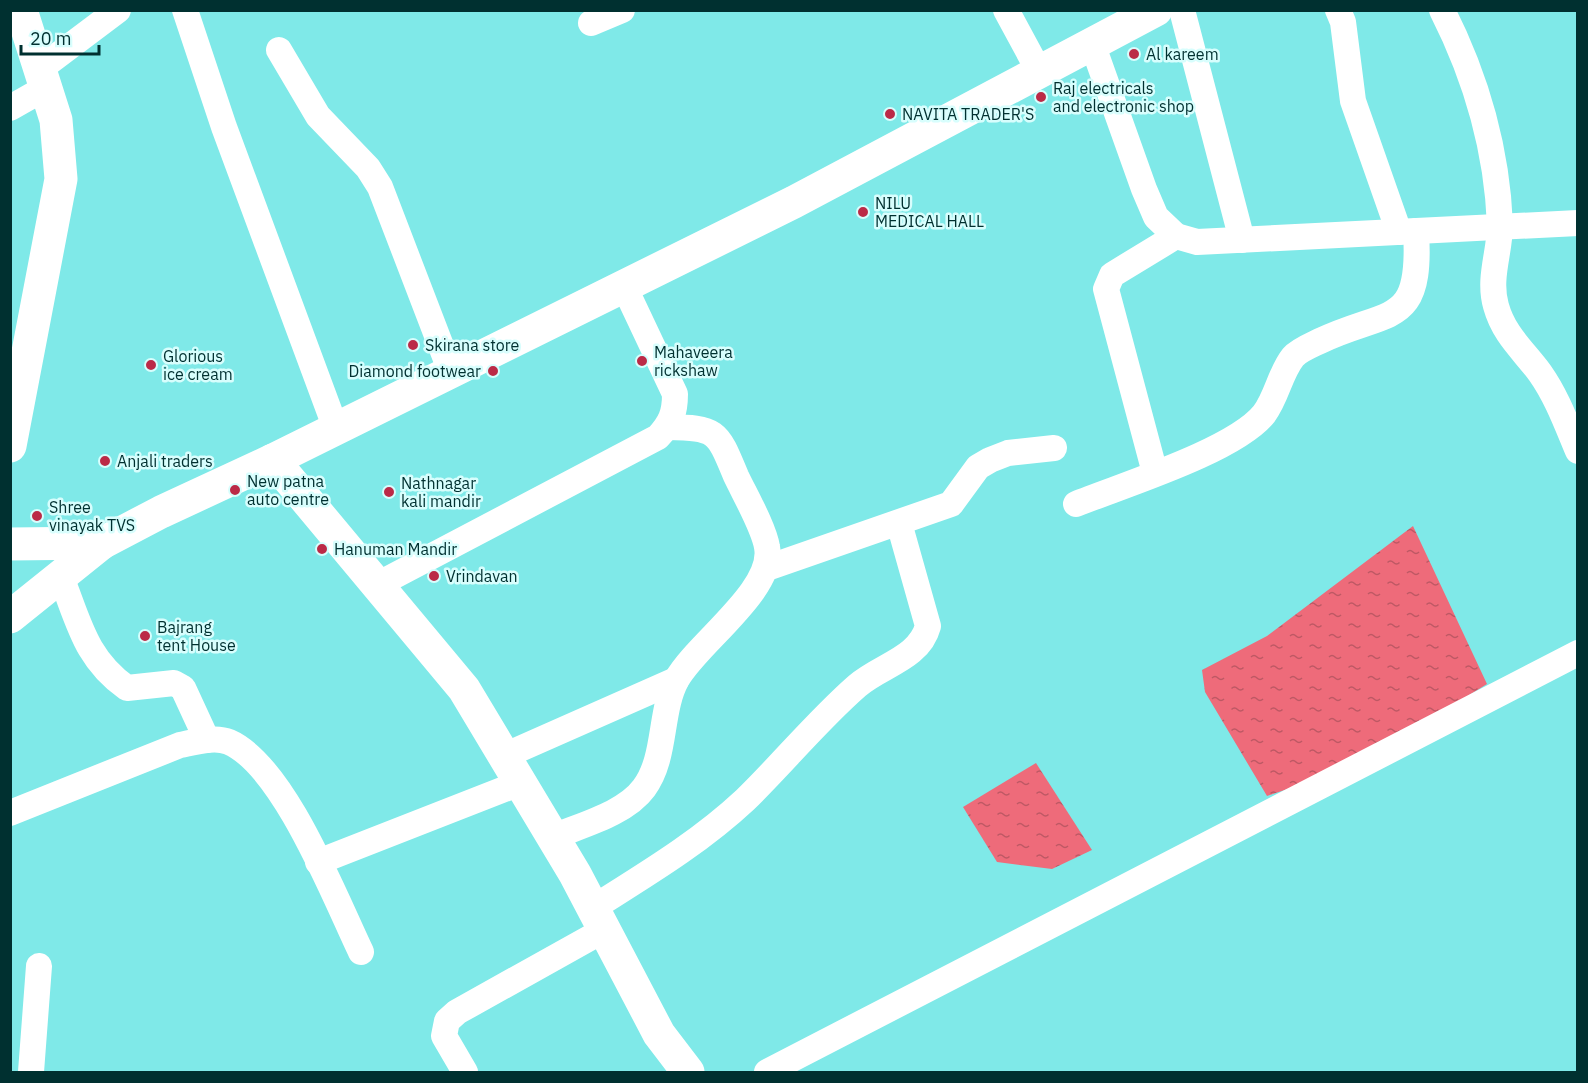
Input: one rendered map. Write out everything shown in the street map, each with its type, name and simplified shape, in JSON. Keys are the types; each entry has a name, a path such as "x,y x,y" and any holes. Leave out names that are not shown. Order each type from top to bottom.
{"main road":[{"path":"10,446 61,179 56,120 21,10"},
{"path":"10,617 102,543 794,202 1093,46 1141,14"},
{"path":"273,460 464,689 553,837 659,1034 688,1072"},
{"path":"10,544 102,543"}],"street":[{"path":"10,108 118,10"},
{"path":"185,10 224,127 336,429"},
{"path":"591,22 622,10"},
{"path":"1006,10 1040,73"},
{"path":"1182,10 1242,240"},
{"path":"1076,504 1223,445 1250,427 1263,414 1275,396 1293,357 1306,347 1389,317 1405,303 1413,288 1418,266 1408,231 1353,100 1343,22 1338,10"},
{"path":"1442,10 1476,88 1493,158 1500,227 1492,275 1495,304 1505,331 1540,373 1557,403 1578,452"},
{"path":"1093,46 1143,189 1156,217 1176,236 1197,242 1578,223"},
{"path":"279,50 318,116 368,168 380,187 451,372"},
{"path":"1155,473 1106,289 1112,275 1176,236"},
{"path":"377,585 658,437 667,427 675,412 675,394 624,286"},
{"path":"553,837 616,809 632,800 645,787 654,768 676,680 693,656 732,619 767,568 767,547 726,452 716,435 703,427 667,427"},
{"path":"767,568 951,504 978,467 990,460 1008,453 1054,448"},
{"path":"465,1072 444,1036 447,1021 457,1012 598,919 686,849 743,802 858,686 912,652 924,641 928,626 899,523"},
{"path":"61,577 92,655 106,674 127,688 174,683 183,688 207,740"},
{"path":"767,1072 1578,653"},
{"path":"318,862 512,769 676,680"},
{"path":"10,813 180,745 207,740 227,741 246,752 266,771 318,862 361,952"},
{"path":"31,1072 39,966"}],"water":[{"path":"1413,526 1487,684 1355,766 1267,796 1205,692 1202,670 1267,636"},
{"path":"1036,763 1092,850 1052,869 997,862 963,807"}],"place":[{"name":"Al kareem","path":"1134,54"},
{"name":"Raj electricals and electronic shop","path":"1041,97"},
{"name":"NAVITA TRADER'S","path":"890,114"},
{"name":"NILU MEDICAL HALL","path":"863,212"},
{"name":"Skirana store","path":"413,345"},
{"name":"Mahaveera rickshaw","path":"642,361"},
{"name":"Glorious ice cream","path":"151,365"},
{"name":"Diamond footwear","path":"493,371"},
{"name":"Anjali traders","path":"105,461"},
{"name":"New patna auto centre","path":"235,490"},
{"name":"Nathnagar kali mandir","path":"389,492"},
{"name":"Shree vinayak TVS","path":"37,516"},
{"name":"Hanuman Mandir","path":"322,549"},
{"name":"Vrindavan","path":"434,576"},
{"name":"Bajrang tent House","path":"145,636"}]}
